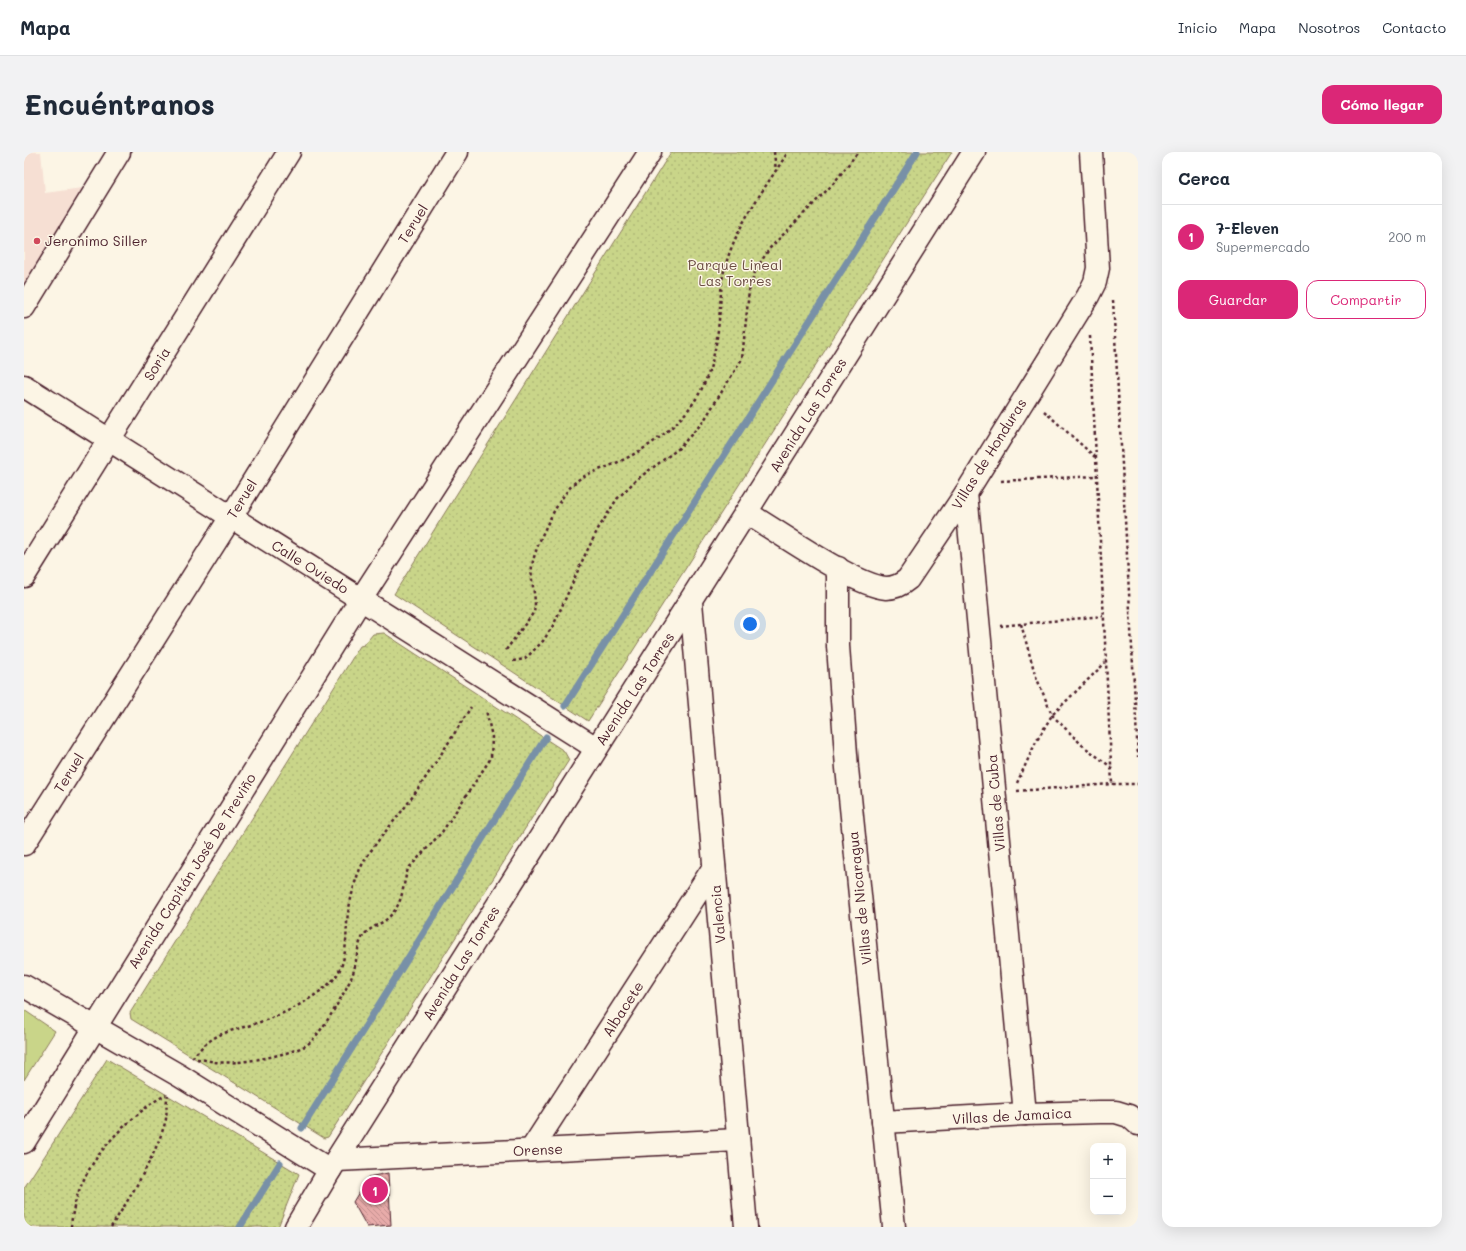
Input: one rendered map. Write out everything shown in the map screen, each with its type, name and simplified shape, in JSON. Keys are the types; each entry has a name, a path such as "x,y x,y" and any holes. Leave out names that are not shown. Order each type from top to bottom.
{"street":[{"path":"24,307 119,152"},
{"name":"Soria","path":"24,576 289,152"},
{"name":"Teruel","path":"24,844 231,517 457,152"},
{"path":"361,599 650,152"},
{"name":"Avenida Las Torres","path":"296,1227 596,748 691,602 974,152"},
{"name":"Villas de Honduras","path":"747,513 838,568 872,585 892,588 901,585 913,572 969,488 1088,296 1095,282 1098,256 1091,152"},
{"name":"Calle Oviedo","path":"24,386 596,748"},
{"name":"Villas de Cuba","path":"969,488 979,628 1025,1114"},
{"name":"Villas de Nicaragua","path":"838,568 838,646 847,768 882,1122 894,1227"},
{"name":"Avenida Capitán José De Treviño","path":"24,1142 361,599"},
{"name":"Valencia","path":"691,602 746,1227"},
{"name":"Albacete","path":"531,1150 714,867"},
{"path":"24,986 334,1165"},
{"name":"Villas de Jamaica","path":"882,1122 1025,1114 1116,1112 1129,1116 1138,1124"},
{"name":"Orense","path":"334,1165 531,1150 738,1140"}],"path":[{"path":"774,152 776,171"},
{"path":"506,650 534,612 531,580 533,561 550,519 566,490 578,480 618,462 662,435 681,419 698,396 707,378 715,352 724,273 729,253 747,216 788,152"},
{"path":"513,662 525,659 543,641 554,624 591,543 617,499 636,480 678,449 703,422 742,359 749,291 756,269 770,248 834,184 858,152"},
{"path":"1112,298 1138,757"},
{"path":"1090,334 1112,784"},
{"path":"1026,394 1095,458"},
{"path":"969,488 1096,476"},
{"path":"979,628 1103,616"},
{"path":"1021,624 1035,674 1052,715 1082,746 1111,767"},
{"path":"1106,663 1052,715 1036,742 1013,791 1112,784 1138,784"},
{"path":"71,1227 75,1201 81,1186 90,1168 103,1150 128,1122 155,1101 168,1094 204,1044 217,1035 276,1016 320,991 334,979 343,959 352,890 360,870 368,855 421,784 471,707"},
{"path":"192,1059 222,1062 258,1059 305,1046 314,1038 350,981 364,934 387,919 396,909 403,896 405,876 408,869 442,832 491,758 492,737 486,710"},
{"path":"112,1227 140,1178 163,1128 167,1114 168,1094"}],"shaded area":[{"name":"Jeronimo Siller","path":"24,152 41,152 45,193 82,188 24,286"}],"green space":[{"name":"Parque Lineal Las Torres","path":"671,152 952,152 588,721 394,594"},
{"path":"384,633 564,751 569,760 328,1137 324,1138 131,1019 130,1013 360,646 364,645 373,634"},
{"path":"24,1010 55,1031 24,1080"},
{"path":"107,1059 299,1174 278,1227 24,1227 24,1188"}],"building":[{"path":"388,1173 391,1225 367,1227 353,1202 368,1177"}],"waterway":[{"path":"565,706 917,152"},
{"path":"302,1128 546,737"},
{"path":"240,1227 280,1163"}],"place":[{"name":"Jeronimo Siller","path":"37,241"},
{"name":"7-Eleven","path":"375,1190"}]}
